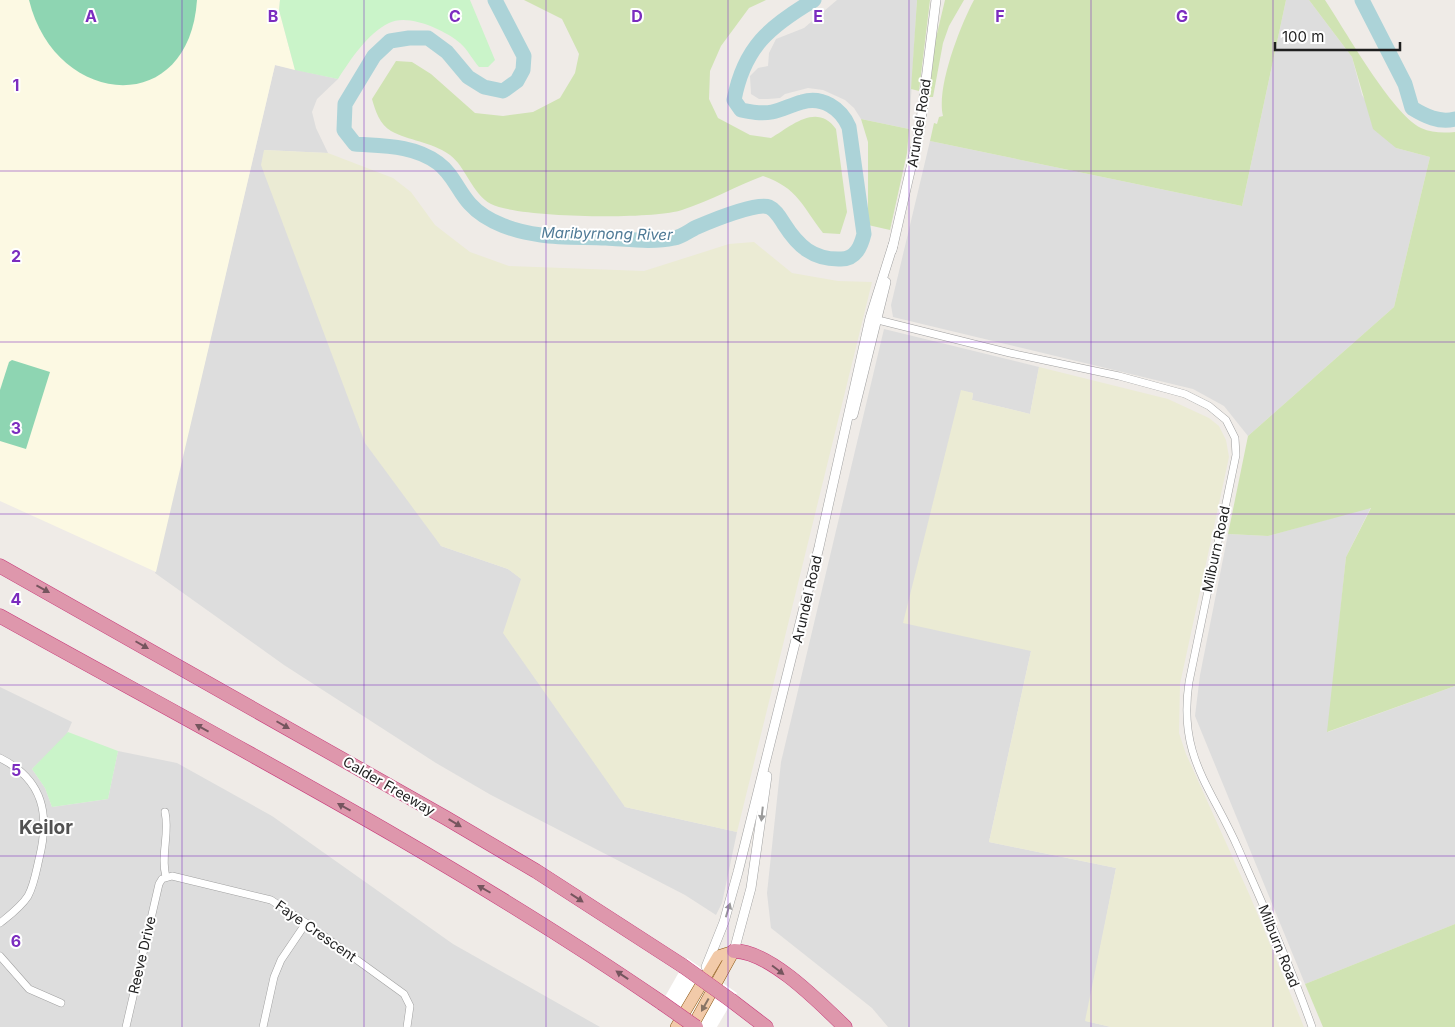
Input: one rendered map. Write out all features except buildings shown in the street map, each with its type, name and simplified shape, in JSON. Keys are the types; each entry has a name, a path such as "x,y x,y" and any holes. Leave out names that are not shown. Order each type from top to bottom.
{"highway":[{"name":"Calder Freeway","path":"0,566 454,822 536,871 683,966 766,1027"},
{"path":"0,616 356,814 514,906 594,956 696,1027"},
{"path":"734,951 751,954 765,961 825,1008 845,1027"}],"main road":[{"path":"675,1027 718,956 734,951"},
{"path":"692,1027 734,951"}],"street":[{"name":"Arundel Road","path":"675,1027 711,956 731,900 775,732 838,466 894,245 920,128 936,0"},
{"name":"Milburn Road","path":"874,319 972,344 1152,384 1199,400 1218,412 1231,428 1236,447 1235,460 1190,673 1186,711 1187,734 1197,766 1239,850 1312,1027"},
{"name":"Arundel Road","path":"734,951 751,888 775,732"},
{"path":"0,758 22,772 35,788 45,823 43,843 31,889 24,901 0,923"},
{"path":"165,812 168,831 163,865 166,877"},
{"name":"Reeve Drive","path":"126,1027 159,884 166,877"},
{"name":"Faye Crescent","path":"166,877 182,877 271,900 404,994 410,1006 408,1027"},
{"path":"263,1027 274,977 281,960 306,923"},
{"path":"0,956 29,989 60,1003"}],"shaded area":[{"path":"0,0 280,0 279,10 295,70 275,65 156,572 0,501"},
{"path":"837,0 917,0 909,129 861,119 854,108 845,100 823,90 808,88 785,94 780,98 768,99 759,99 751,94 750,76 758,68 768,66 769,53 776,39 804,28"},
{"path":"1286,0 1309,0 1352,57 1362,95 1396,148 1430,157 1394,307 1248,436 1224,406 1193,389 893,317 891,305 930,141 1242,206"},
{"path":"275,65 338,79 317,99 312,112 316,128 328,153 264,150 441,546 508,569 522,579 625,807 737,832 722,903 716,915 685,895 491,795 436,763 284,665 155,573"},
{"path":"884,329 1039,367 1030,414 972,400 973,393 961,391 1031,651 989,842 1116,868 1086,1021 1111,1027 888,1027 872,1008 771,928 767,893 781,762"},
{"path":"1371,507 1346,557 1328,732 1455,686 1455,924 1305,984 1195,716 1200,675 1228,534 1268,536"},
{"path":"0,687 72,722 66,736 32,769 45,788 52,807 108,799 118,751 177,763 272,816 453,944 600,1027 0,1027"}],"green space":[{"path":"29,0 197,0 189,39 171,66 147,81 120,85 91,79 65,62 43,36"},
{"path":"280,0 470,0 495,60 488,67 479,67 463,46 445,33 426,24 397,20 381,27 367,40 338,79 295,70 279,10"},
{"path":"524,0 766,0 749,8 721,46 710,71 709,99 718,118 750,135 771,138 795,123 812,117 821,117 829,121 836,129 847,212 840,234 823,233 792,192 763,176 682,210 667,213 585,216 555,215 505,209 484,200 456,160 450,155 435,147 391,131 384,125 376,112 372,99 396,61 412,62 431,74 475,113 503,116 533,112 560,98 575,73 579,54 562,19"},
{"path":"917,0 930,0 919,91 911,89"},
{"path":"945,0 964,0 949,26 943,43 933,97 929,97 935,42"},
{"path":"974,0 1286,0 1242,206 930,141 934,123 937,124 939,117 943,116 943,90 951,57 962,25"},
{"path":"1309,0 1325,0 1383,89 1409,120 1429,131 1455,132 1455,686 1327,732 1346,557 1371,508 1268,536 1228,534 1248,436 1394,307 1430,157 1396,148 1373,129 1352,57"},
{"path":"861,119 909,129 907,153 890,230 868,225 868,142"},
{"path":"264,150 328,153 393,178 411,192 435,225 470,252 509,266 644,271 729,244 754,242 792,273 838,281 872,282 737,832 625,807 503,633 521,579 508,569 441,546 365,443 261,165"},
{"path":"12,360 50,372 26,449 0,441 0,390 9,362"},
{"path":"1039,367 1168,399 1209,418 1219,426 1226,440 1229,457 1180,684 1179,733 1186,754 1250,896 1304,1027 1111,1027 1085,1021 1116,868 989,842 1031,651 903,623 961,390 973,393 972,400 1030,414"},
{"path":"68,732 118,751 108,799 52,807 45,788 32,769"},
{"path":"1455,924 1455,1027 1323,1027 1305,984"}],"pier":[{"path":"687,958 737,993 717,1027 683,1027 658,1009"}],"waterway":[{"name":"Maribyrnong River","path":"495,0 524,56 523,70 517,81 503,91 484,87 468,77 447,52 428,38 390,41 374,56 345,104 344,130 355,144 398,147 429,157 448,172 466,199 477,211 503,226 522,232 557,237 657,240 677,237 734,213 763,206 774,210 789,232 807,250 822,257 841,259 850,257 857,251 864,234 849,127 846,120 836,109 824,102 802,102 764,113 741,110 734,100 745,66 761,40 784,19 814,0"},
{"name":"Maribyrnong River","path":"1362,0 1405,84 1412,108 1427,116 1438,119 1455,119"}],"district":[{"name":"Keilor","path":"46,827"}]}
